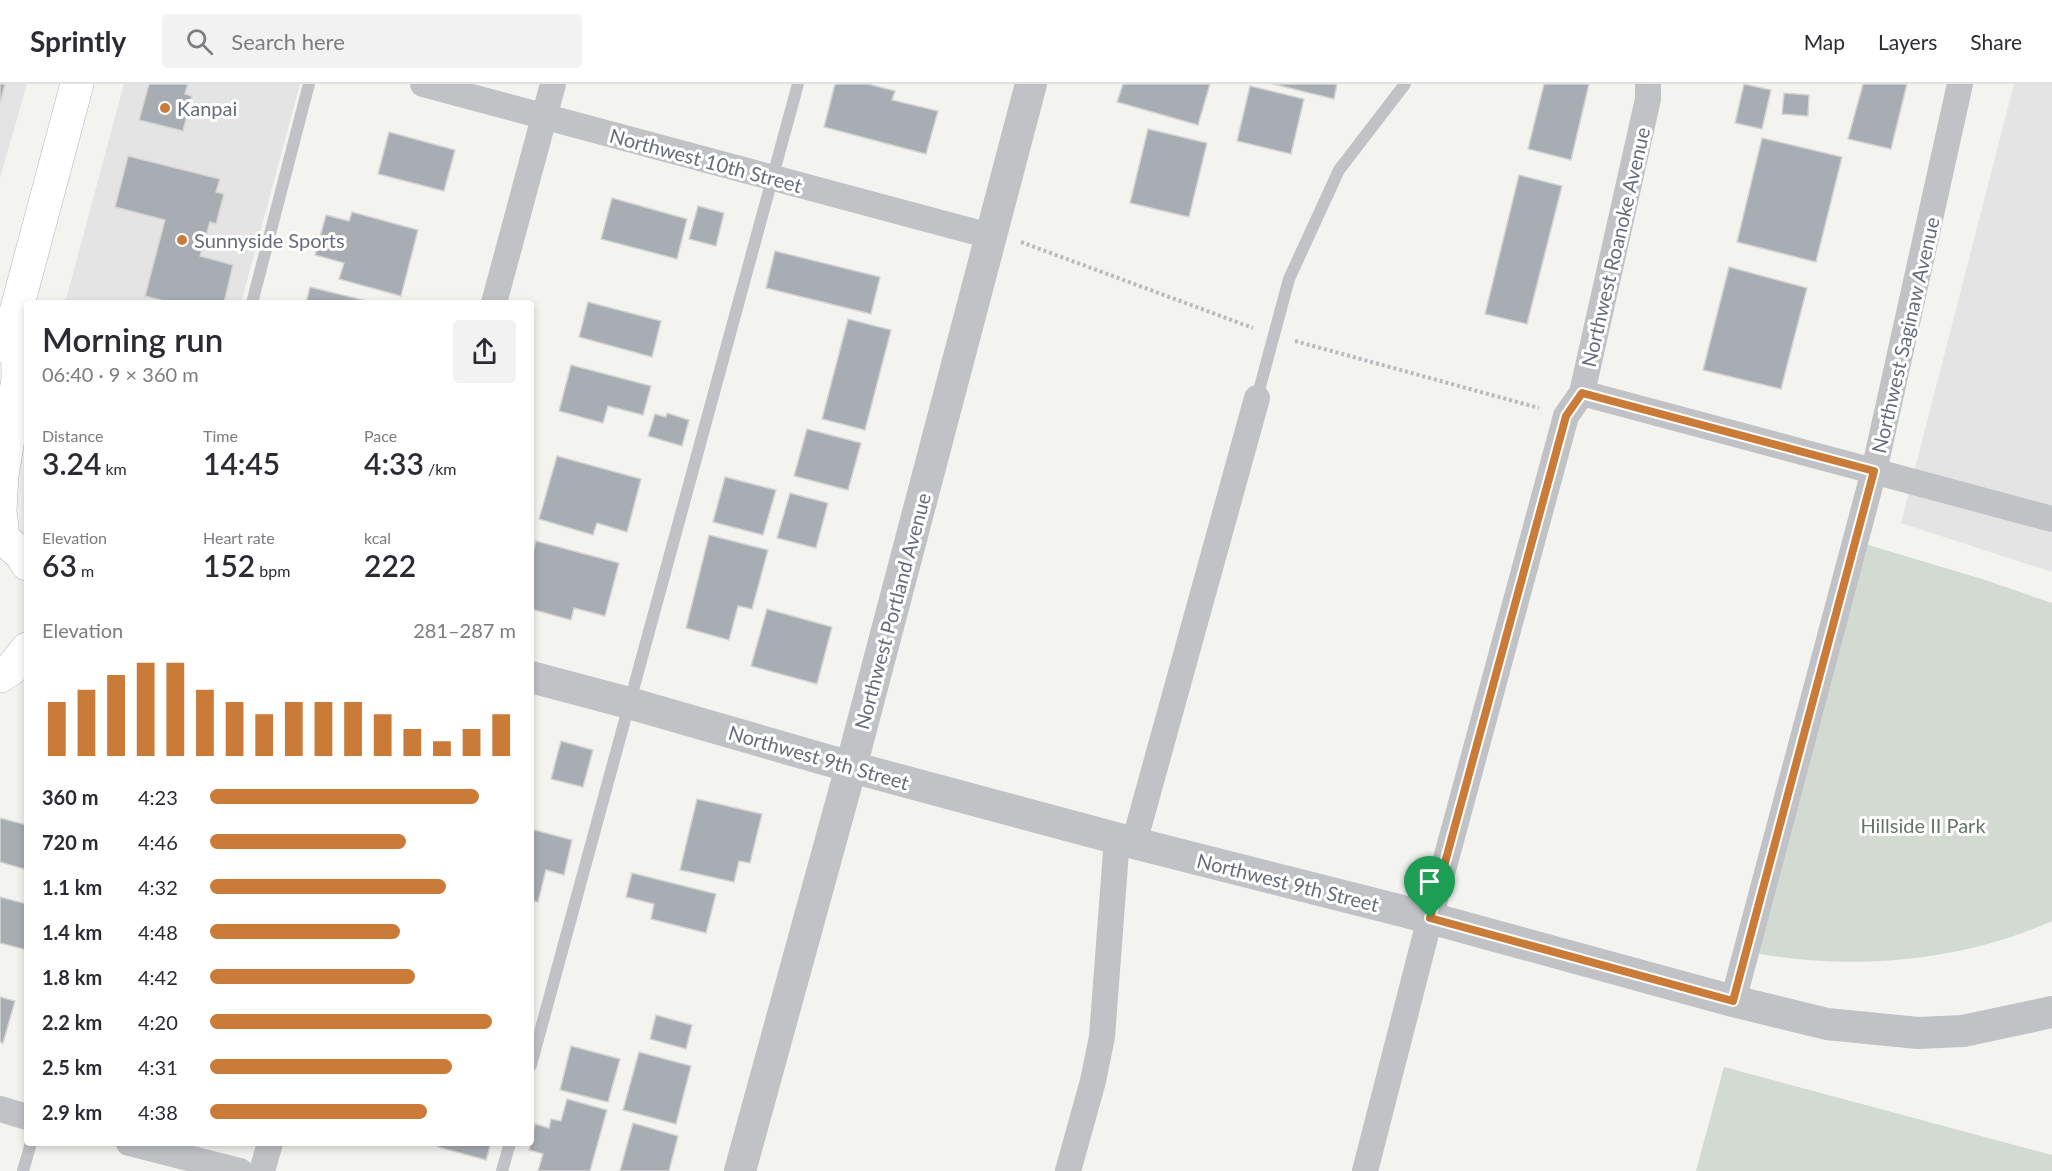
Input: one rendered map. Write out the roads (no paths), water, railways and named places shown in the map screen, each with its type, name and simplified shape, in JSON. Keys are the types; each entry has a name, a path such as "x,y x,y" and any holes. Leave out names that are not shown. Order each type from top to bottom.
{"main road":[{"path":"0,346 16,312 77,84"},
{"path":"16,312 18,379 2,475 0,511 2,536 24,559"},
{"path":"0,676 11,669 24,653"}],"street":[{"name":"Northwest 10th Street","path":"423,84 990,236"},
{"path":"495,300 553,84"},
{"name":"Northwest Portland Avenue","path":"740,1171 851,767 1031,84"},
{"name":"Northwest Roanoke Avenue","path":"1365,1171 1430,918 1566,416 1582,393 1648,99 1648,84"},
{"name":"Northwest Saginaw Avenue","path":"1733,1001 1874,471 1960,84"},
{"path":"1582,393 2052,519"},
{"path":"1068,1171 1093,1080 1102,1037 1125,841 1257,398"},
{"name":"Northwest 9th Street","path":"534,678 1125,841 1430,918 1733,1001 1827,1024 1918,1033 1963,1030 2052,1012"},
{"path":"0,1109 24,1116"},
{"path":"141,1146 240,1171"},
{"path":"262,1171 269,1146"}],"lane":[{"path":"253,300 309,84"},
{"path":"534,1054 798,84"},
{"path":"1257,398 1289,279 1339,170 1405,84"},
{"path":"23,1171 30,1146"},
{"path":"502,1171 509,1146"}],"place":[{"name":"Kanpai","path":"165,108"},
{"name":"Sunnyside Sports","path":"182,240"}],"park label":[{"name":"Hillside II Park","path":"1923,825"}]}
